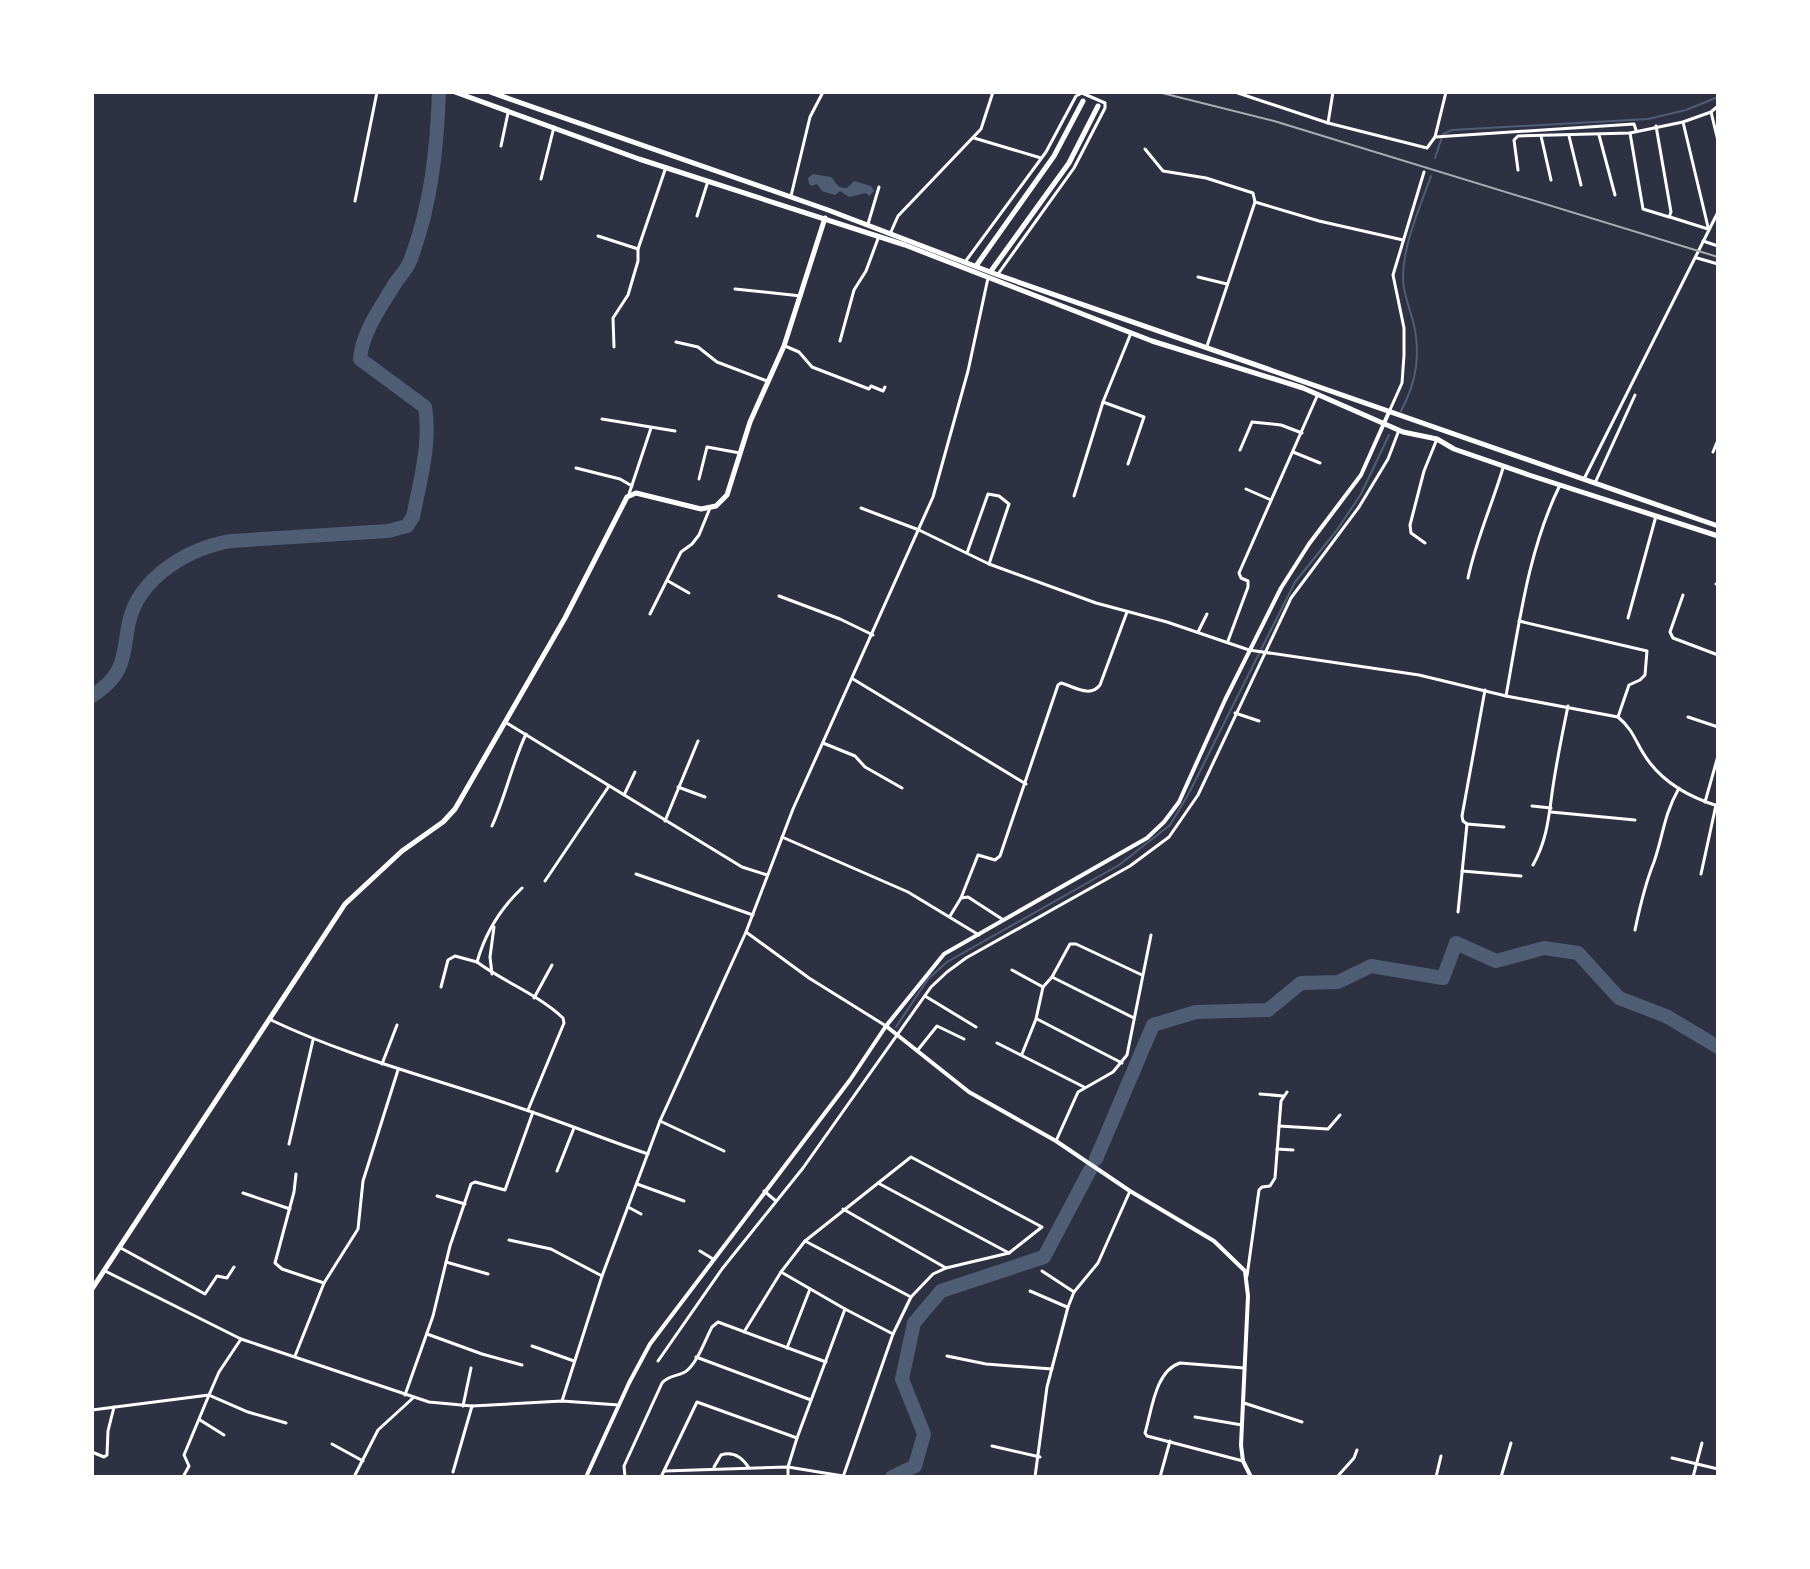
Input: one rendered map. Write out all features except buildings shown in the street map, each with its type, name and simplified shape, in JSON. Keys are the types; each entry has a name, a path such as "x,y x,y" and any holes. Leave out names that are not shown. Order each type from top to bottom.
{"main road":[{"path":"490,92 868,224 990,274 1207,346 1718,526"},
{"path":"460,93 666,167 990,274 1131,333 1318,394 1399,430 1437,439 1454,449 1718,536"},
{"path":"976,266 1054,156 1083,101"},
{"path":"990,274 1069,163 1098,106"},
{"path":"92,1289 345,904 402,851 451,815 565,618 629,494 644,494 687,507 710,508 727,495 750,422 784,346 825,218"},
{"path":"1170,346 1175,335"},
{"path":"1266,376 1269,369"}],"street":[{"path":"355,201 377,92"},
{"path":"791,196 810,117 823,92"},
{"path":"890,234 898,216 974,138 987,116 993,92"},
{"path":"1235,92 1328,123 1424,148 1428,148 1436,137 1446,92"},
{"path":"1328,123 1333,92"},
{"path":"965,262 1041,158 1079,94 1092,95 1105,103 1074,168 998,275"},
{"path":"1518,170 1515,137 1630,133 1683,122 1718,108"},
{"path":"501,146 509,109"},
{"path":"1711,112 1718,141"},
{"path":"1683,122 1708,229"},
{"path":"1436,137 1634,124 1636,130"},
{"path":"1656,126 1671,212 1669,217"},
{"path":"541,179 554,127"},
{"path":"1630,133 1643,209 1708,229"},
{"path":"1599,135 1615,195"},
{"path":"1541,136 1551,180"},
{"path":"1569,136 1581,185"},
{"path":"974,138 1041,158"},
{"path":"1145,149 1163,171 1206,178 1253,193 1255,202 1207,346"},
{"path":"614,347 613,318 630,288 638,261 638,249 666,167"},
{"path":"588,1476 650,1344 850,1080 886,1026 944,954 1147,838 1179,802 1296,564 1361,475 1399,393 1404,372 1404,328 1393,275 1424,172"},
{"path":"697,216 708,181"},
{"path":"868,224 879,187"},
{"path":"1255,202 1319,221 1403,240"},
{"path":"1584,479 1718,212"},
{"path":"598,236 638,249"},
{"path":"840,341 854,290 866,271 879,236"},
{"path":"1703,241 1718,246"},
{"path":"1697,258 1718,264"},
{"path":"562,1401 602,1276 660,1121 746,932 782,837 933,497 953,430 990,274"},
{"path":"1198,277 1227,284"},
{"path":"735,289 801,296"},
{"path":"1074,496 1103,402 1131,333"},
{"path":"676,342 698,347 717,362 769,383"},
{"path":"784,346 799,352 812,367 869,389 871,386 883,391 885,387"},
{"path":"1227,642 1249,583 1239,573 1318,394"},
{"path":"1595,483 1635,395"},
{"path":"1103,402 1144,417 1128,464"},
{"path":"602,419 675,431"},
{"path":"1240,450 1252,422 1281,425 1302,433"},
{"path":"629,494 651,428"},
{"path":"658,1361 754,1227 803,1168 925,996 947,972 966,958 1130,866 1169,837 1198,795 1291,598 1359,507 1388,459 1399,430"},
{"path":"1425,543 1411,533 1410,525 1424,471 1437,439"},
{"path":"1713,452 1718,440"},
{"path":"699,479 707,447 740,453"},
{"path":"1293,452 1320,463"},
{"path":"1468,578 1475,541 1488,514 1504,465"},
{"path":"576,468 620,479 632,486"},
{"path":"1506,696 1519,621 1542,527 1560,485"},
{"path":"1246,489 1271,500"},
{"path":"967,553 988,494 999,496 1009,504 989,564"},
{"path":"650,614 681,552 699,535 710,508"},
{"path":"861,508 919,530 989,564 1127,612 1252,650 1403,672 1618,717 1631,728 1649,763 1691,796 1717,806 1701,874"},
{"path":"1628,618 1656,516"},
{"path":"668,581 689,593"},
{"path":"1683,595 1670,632 1673,638 1718,655"},
{"path":"779,596 873,635"},
{"path":"950,916 961,898 978,855 995,860 1000,856 1058,685 1061,683 1095,691 1127,612"},
{"path":"1198,632 1207,614"},
{"path":"1519,621 1647,651 1645,675 1629,685 1618,717"},
{"path":"853,679 1026,784"},
{"path":"1485,690 1462,816 1467,824 1504,827"},
{"path":"1533,865 1543,848 1568,706"},
{"path":"1235,713 1259,721"},
{"path":"1688,717 1718,727"},
{"path":"505,722 665,821 688,831 742,867 768,875"},
{"path":"492,826 507,794 515,757 526,734"},
{"path":"665,821 698,741"},
{"path":"823,743 855,756 865,767 902,788"},
{"path":"1705,802 1718,756"},
{"path":"624,795 635,772"},
{"path":"545,881 609,786"},
{"path":"678,787 705,797"},
{"path":"1635,930 1665,815 1679,788"},
{"path":"1532,806 1635,820"},
{"path":"1458,912 1467,824"},
{"path":"782,837 908,892 979,935"},
{"path":"1462,871 1521,876"},
{"path":"636,874 753,915"},
{"path":"477,962 494,924 522,888"},
{"path":"961,898 968,897 1005,921"},
{"path":"492,974 490,957 494,924"},
{"path":"746,932 809,978 886,1026 981,1100 1056,1141 1130,1191 1214,1241 1247,1276"},
{"path":"1056,1141 1078,1092 1113,1072 1122,1063 1130,1046 1151,935"},
{"path":"1022,1054 1036,1019 1043,987 1072,943 1142,975"},
{"path":"405,1395 427,1334 446,1262 473,1182 505,1190 564,1023 561,1015 477,962 455,956 450,958 444,969 441,987"},
{"path":"534,998 552,965"},
{"path":"1012,970 1043,987"},
{"path":"1052,977 1134,1018"},
{"path":"925,996 976,1027"},
{"path":"1036,1019 1122,1063"},
{"path":"271,1020 313,1040 531,1111 648,1154"},
{"path":"382,1064 397,1025"},
{"path":"917,1051 934,1026 964,1039"},
{"path":"289,1144 313,1040"},
{"path":"997,1043 1084,1087"},
{"path":"295,1356 324,1283 358,1229 367,1165 398,1070"},
{"path":"1251,1477 1243,1461 1242,1425 1247,1276 1259,1190 1273,1184 1277,1169 1279,1126 1283,1096 1287,1092"},
{"path":"1260,1094 1283,1096"},
{"path":"1279,1126 1328,1129 1340,1115"},
{"path":"660,1121 724,1151"},
{"path":"557,1171 574,1128"},
{"path":"1277,1149 1293,1150"},
{"path":"665,1471 788,1467 843,1476 893,1334 911,1297 923,1282 946,1268 1009,1253 1042,1227 911,1157 805,1241 781,1272 744,1332"},
{"path":"296,1174 275,1265 324,1283"},
{"path":"878,1183 1009,1253"},
{"path":"637,1184 684,1201"},
{"path":"764,1191 776,1201"},
{"path":"1035,1477 1045,1401 1068,1307 1074,1292 1098,1263 1130,1191"},
{"path":"243,1193 290,1209"},
{"path":"437,1196 465,1204"},
{"path":"628,1207 641,1214"},
{"path":"843,1209 946,1268"},
{"path":"744,1218 754,1227"},
{"path":"509,1240 551,1249 602,1276"},
{"path":"805,1241 911,1297"},
{"path":"118,1246 205,1294 218,1276 227,1278 234,1267"},
{"path":"700,1251 713,1259"},
{"path":"446,1262 488,1274"},
{"path":"103,1270 241,1339 413,1398 463,1406 562,1401 619,1405"},
{"path":"1042,1271 1074,1292"},
{"path":"781,1272 893,1334"},
{"path":"787,1348 810,1289"},
{"path":"1030,1291 1068,1307"},
{"path":"788,1477 797,1438 845,1309"},
{"path":"625,1477 624,1466 662,1383 666,1378 688,1369 718,1322 826,1362"},
{"path":"427,1334 522,1365"},
{"path":"183,1477 189,1466 184,1455 209,1395 219,1372 241,1339"},
{"path":"532,1346 574,1361"},
{"path":"947,1356 986,1364 1052,1369"},
{"path":"696,1357 811,1400"},
{"path":"1243,1461 1145,1433 1165,1372 1172,1366 1180,1363 1246,1368"},
{"path":"463,1406 471,1368"},
{"path":"92,1410 209,1395 248,1412 286,1423"},
{"path":"354,1477 378,1430 413,1398"},
{"path":"661,1477 697,1402 797,1438"},
{"path":"1244,1403 1302,1422"},
{"path":"453,1472 472,1406"},
{"path":"92,1452 104,1457 107,1455 108,1431 114,1407"},
{"path":"1195,1417 1242,1425"},
{"path":"200,1420 224,1435"},
{"path":"1160,1477 1170,1441"},
{"path":"1501,1477 1511,1443"},
{"path":"1693,1477 1702,1443"},
{"path":"332,1444 363,1461"},
{"path":"992,1446 1040,1457"},
{"path":"1337,1477 1357,1450"},
{"path":"714,1469 717,1459 724,1454 744,1459 749,1468"},
{"path":"1436,1477 1441,1456"},
{"path":"1672,1458 1718,1469"}],"water":[{"path":"813,174 831,177 841,187 847,188 854,181 871,186 874,191 869,196 866,193 849,197 840,191 835,195 822,191 817,184 809,184 808,178"}],"waterway":[{"path":"92,696 111,680 121,664 129,622 143,591 168,567 183,558 231,541 388,531 407,526 413,517 426,448 425,407 360,359 369,329 407,267 417,241 432,178 439,92"},
{"path":"1435,158 1443,134 1452,130 1648,119 1686,110 1718,97"},
{"path":"1401,411 1411,389 1417,356 1413,321 1404,289 1404,265 1413,226 1431,176"},
{"path":"896,1027 928,979 947,962 1119,865 1170,825 1295,582 1337,530 1361,494 1389,435"},
{"path":"1096,1159 1153,1025 1196,1012 1268,1010 1301,983 1338,982 1371,966 1443,978 1456,943 1496,961 1544,948 1578,953 1619,998 1666,1016 1718,1047"},
{"path":"892,1477 915,1466 924,1434 902,1379 914,1323 941,1291 1044,1257 1090,1170"}],"railway":[{"path":"1158,92 1274,121 1718,257"}]}
